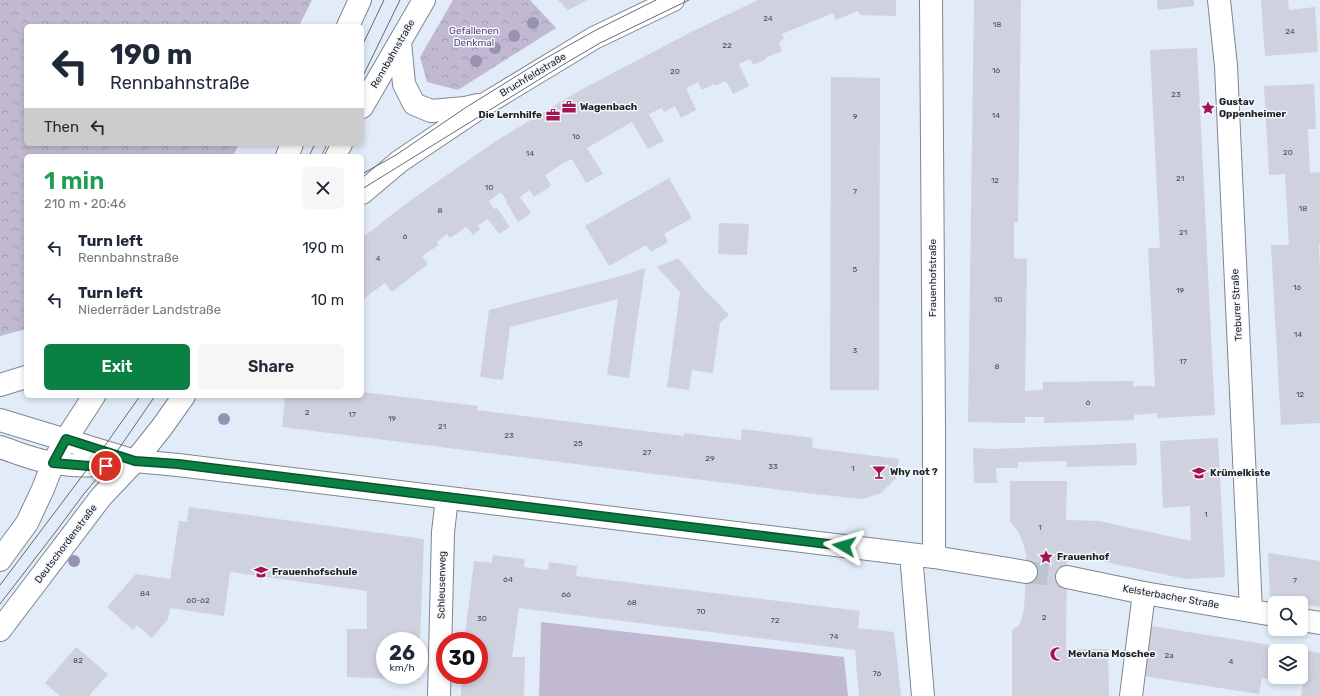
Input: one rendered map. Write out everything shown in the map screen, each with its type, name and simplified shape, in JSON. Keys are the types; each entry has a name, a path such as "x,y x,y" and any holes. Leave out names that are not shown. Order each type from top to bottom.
{"street":[{"path":"349,24 360,0"},
{"name":"Rennbahnstraße","path":"364,105 424,0"},
{"name":"Bruchfeldstraße","path":"364,191 400,161 485,104 594,38 673,0"},
{"name":"Frauenhofstraße","path":"931,0 934,557"},
{"name":"Treburer Straße","path":"1220,0 1226,66 1251,611"},
{"path":"400,42 404,84 414,104 430,111 465,108 485,104"},
{"name":"Bruchfeldstraße","path":"364,177 400,161"},
{"path":"0,386 24,379"},
{"path":"0,560 27,523 44,490 53,463 66,439 93,398"},
{"path":"0,447 53,463 106,466 135,461 183,398"},
{"path":"0,420 135,461 178,464 911,554 1026,572"},
{"name":"Deutschordenstraße","path":"0,630 101,497 135,461"},
{"name":"Schleusenweg","path":"439,696 443,532 447,498"},
{"path":"911,554 923,696"},
{"name":"Kelsterbacher Straße","path":"1067,577 1144,593 1268,614"},
{"path":"1131,696 1144,593"},
{"path":"1308,621 1320,623"}],"green space":[{"path":"0,0 312,0 300,24 24,24 24,146 238,146 234,154 24,154 24,330 0,336"},
{"name":"Gefallenen Denkmal","path":"453,0 530,0 556,28 458,90 427,82 420,57"},
{"path":"541,622 844,657 848,696 539,696"}],"building":[{"path":"558,0 587,0 568,10"},
{"path":"758,0 896,0 896,16 860,15 858,11 836,20 833,13 782,34 784,39 779,42 782,51 753,65 750,59 739,64 749,86 733,94 726,81 715,86 714,84 702,90 698,82 686,88 696,110 681,118 675,106 664,112 662,108 649,114 664,141 648,149 632,122 587,148 603,174 586,183 572,159 562,164 545,175 551,186 534,197 529,190 520,197 531,213 518,222 501,192 489,201 494,209 497,208 510,227 499,234 488,219 478,225 480,229 473,235 466,227 450,238 447,234 437,242 439,245 422,256 428,264 392,292 385,283 364,299 364,236 408,202 496,141 577,92 689,33"},
{"path":"974,0 1021,0 1018,222 1014,222 1014,258 1027,259 1025,391 1043,390 1043,382 1133,381 1133,386 1155,386 1148,248 1160,248 1150,50 1197,48 1215,415 1157,418 1157,413 1134,415 1134,420 1044,423 1044,417 1025,417 1025,423 968,422"},
{"path":"1157,0 1194,0 1194,6 1158,10"},
{"path":"1261,0 1288,0 1289,10 1315,7 1318,52 1265,56"},
{"path":"831,77 880,78 879,390 830,390"},
{"path":"1314,84 1316,129 1308,129 1310,173 1320,172 1320,423 1281,425 1271,245 1289,245 1285,174 1269,175 1264,86"},
{"path":"669,178 692,218 664,234 668,242 651,252 646,245 609,266 585,226"},
{"path":"719,223 749,224 747,255 718,254"},
{"path":"678,258 703,288 729,315 720,323 713,373 692,370 689,390 667,387 680,292 657,267"},
{"path":"645,268 629,378 607,375 618,299 510,327 503,380 480,377 489,310 621,276"},
{"path":"364,392 478,406 477,410 684,436 684,433 741,440 742,429 813,438 812,448 899,459 896,478 881,493 862,499 282,427 285,398 364,398"},
{"path":"1218,438 1225,577 1186,579 1067,554 1066,649 1108,649 1109,696 1012,696 1012,630 1020,624 1024,610 1026,554 1018,531 1010,522 1010,481 1067,481 1066,520 1099,521 1191,541 1190,506 1163,508 1160,441"},
{"path":"1136,443 1137,465 1067,467 1066,461 1018,462 1018,468 996,468 997,483 974,483 973,448 992,449"},
{"path":"189,507 424,539 420,632 376,632 376,678 347,677 347,629 367,629 367,591 230,572 224,616 170,608 168,619 152,638 137,625 133,630 107,607 136,574 170,579 179,521 187,522"},
{"path":"1268,553 1320,561 1320,607 1308,605 1308,596 1270,596"},
{"path":"493,555 525,559 524,567 548,570 549,562 577,566 576,576 860,611 858,628 894,632 901,696 859,696 855,650 519,608 512,657 525,657 524,696 461,696 461,684 488,684 488,632 465,632 474,561 492,563"},
{"path":"1144,625 1268,645 1268,679 1262,678 1259,694 1136,675"},
{"path":"76,647 108,674 89,696 60,696 45,683"},
{"path":"1308,651 1320,653 1320,696 1301,696 1303,684 1308,684"}],"tunnel":[{"path":"1026,572 1067,577"}],"tram line":[{"path":"364,42 384,0"},
{"path":"364,74 400,0"},
{"path":"364,173 396,155 465,108 539,62 596,30 656,0"},
{"path":"364,188 600,43 689,0"},
{"path":"310,154 314,146"},
{"path":"325,154 329,146"},
{"path":"0,585 101,451 139,398"},
{"path":"0,604 107,466 154,398"}],"place":[{"name":"Wagenbach","path":"569,107"},
{"name":"Gustav Oppenheimer","path":"1208,108"},
{"name":"Die Lernhilfe","path":"553,115"},
{"name":"Why not ?","path":"879,472"},
{"name":"Krümelkiste","path":"1199,473"},
{"name":"Frauenhof","path":"1046,557"},
{"name":"Frauenhofschule","path":"261,572"},
{"name":"Mevlana Moschee","path":"1057,654"}],"route":[{"path":"106,466 53,463 66,439 135,461 178,464 844,546"}]}
